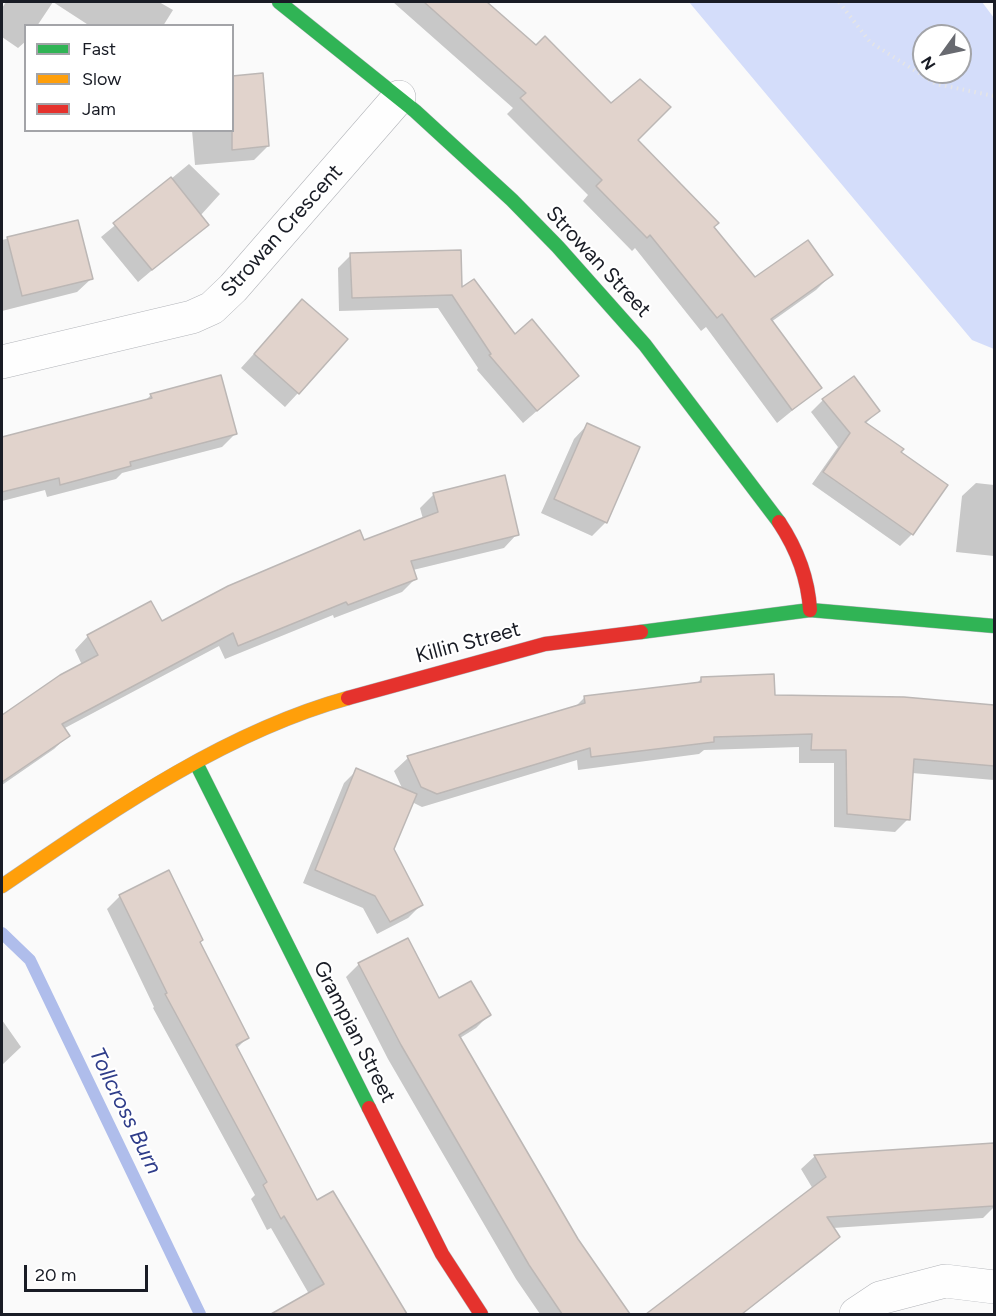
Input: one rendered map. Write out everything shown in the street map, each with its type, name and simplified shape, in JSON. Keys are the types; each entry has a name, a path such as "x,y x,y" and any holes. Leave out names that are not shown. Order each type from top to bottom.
{"street":[{"name":"Strowan Street","path":"279,2 399,97 452,143 543,231 655,356 709,426 791,544 806,575 810,610"},
{"name":"Strowan Crescent","path":"2,362 182,320 212,308 233,288 399,97"},
{"name":"Killin Street","path":"2,886 87,828 196,763 305,710 545,644 810,610 994,626"},
{"name":"Grampian Street","path":"196,763 442,1254 481,1314"},
{"path":"856,1314 880,1298 945,1281 994,1287"}],"path":[{"path":"839,2 870,42 936,84 994,96"}],"shaded area":[{"path":"689,2 982,2 994,18 994,349 972,340"}],"building":[{"path":"424,2 487,2 536,45 545,36 611,103 640,79 671,107 638,140 719,223 714,227 755,277 808,240 833,275 771,319 822,388 792,410 722,314 717,318 650,235 647,238 596,186 602,180 520,98 526,93"},
{"path":"263,73 269,146 232,150 234,76"},
{"path":"171,177 209,225 152,270 113,223"},
{"path":"78,220 93,279 22,296 7,237"},
{"path":"461,250 462,287 474,279 515,334 532,319 579,376 537,411 489,355 491,354 452,295 352,298 350,253"},
{"path":"302,299 348,339 299,394 254,354"},
{"path":"221,375 237,434 130,462 131,466 60,485 59,478 2,492 2,437 152,398 150,394"},
{"path":"854,376 880,411 865,422 904,449 901,452 948,485 913,535 823,472 850,433 822,399"},
{"path":"587,423 640,447 607,523 554,499"},
{"path":"505,475 519,535 411,561 417,579 348,605 346,602 238,646 233,633 62,724 70,736 2,782 2,715 60,675 98,655 87,635 151,601 162,621 228,586 360,530 364,540 438,512 433,493"},
{"path":"774,674 775,695 904,697 994,705 994,766 914,759 910,820 847,814 846,750 811,750 812,734 714,737 714,742 591,757 590,748 437,794 421,787 407,756 585,703 584,696 701,682 701,677"},
{"path":"356,768 417,794 394,849 423,905 390,922 375,896 315,870"},
{"path":"169,870 203,940 200,942 249,1038 236,1045 317,1200 333,1191 407,1314 271,1314 324,1284 284,1216 281,1219 263,1185 267,1182 165,994 167,993 119,895"},
{"path":"408,938 439,998 471,981 491,1015 459,1035 578,1239 630,1314 562,1314 529,1265 401,1045 358,963"},
{"path":"994,1143 994,1206 827,1217 840,1237 742,1314 646,1314 826,1177 814,1155"}],"waterway":[{"name":"Tollcross Burn","path":"2,933 30,960 200,1314"}],"traffic: fast":[{"path":"279,2 415,111 512,200 558,247 645,345 779,522"},
{"path":"641,632 810,610 994,626"},
{"path":"196,763 369,1108"}],"traffic: slow":[{"path":"2,886 125,804 211,754 301,713 348,698"}],"traffic: jam":[{"path":"779,522 801,564 810,610"},
{"path":"348,698 545,644 641,632"},
{"path":"369,1108 442,1254 481,1314"}]}
